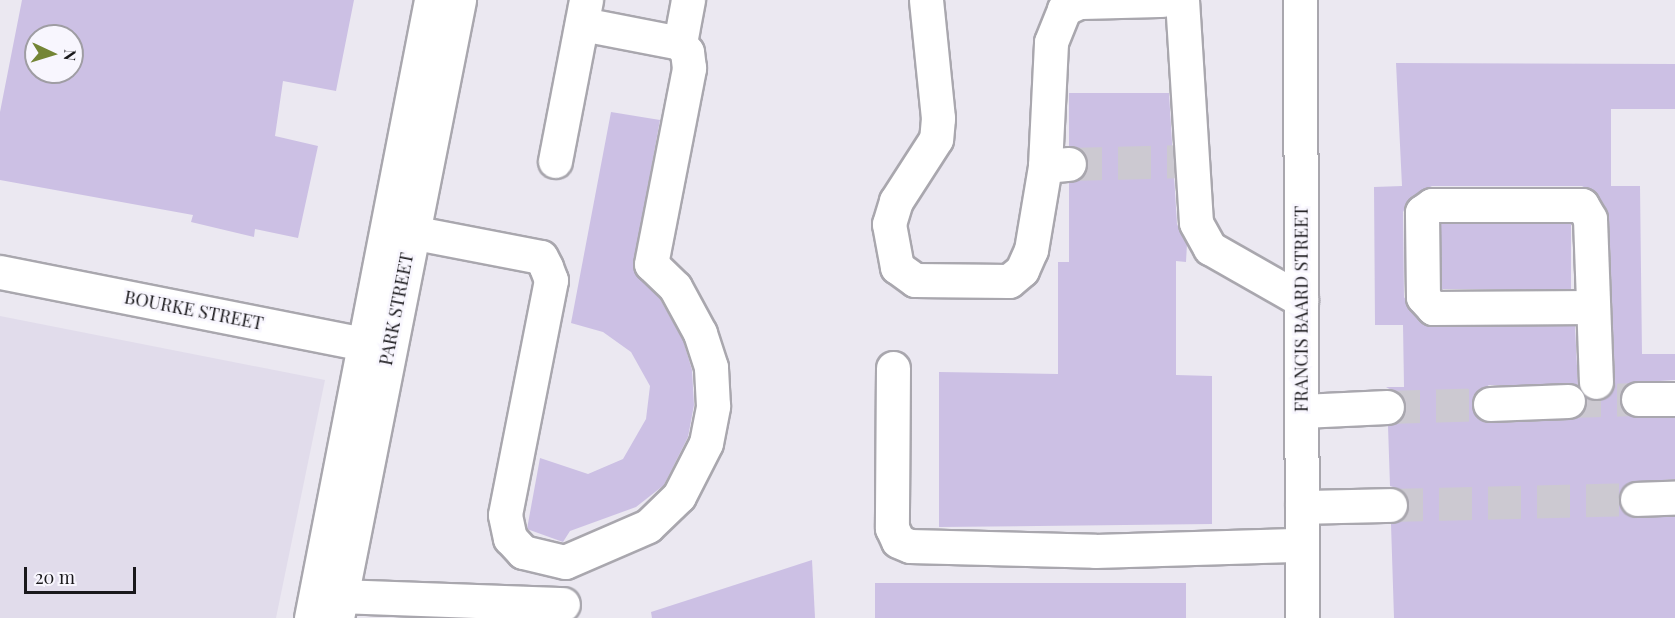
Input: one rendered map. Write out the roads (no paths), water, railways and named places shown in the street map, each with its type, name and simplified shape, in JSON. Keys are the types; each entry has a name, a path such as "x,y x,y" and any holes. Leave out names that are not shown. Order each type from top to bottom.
{"street":[{"name":"PARK STREET","path":"339,607 375,346 431,0"},
{"name":"PARK STREET","path":"311,618 375,346 411,232 459,0"},
{"path":"411,232 541,257 546,267 550,280 505,515 510,538 523,552 565,561 648,526 679,496 706,443 713,406 711,367 700,333 675,287 651,264 689,68 680,43 688,0"},
{"path":"926,0 938,118 936,139 896,201 889,224 897,267 915,280 1009,281 1022,270 1031,250 1057,165 1051,42 1065,9 1079,2 1162,0"},
{"path":"1182,0 1190,161 1196,223 1210,248 1301,300"},
{"name":"FRANCIS BAARD STREET","path":"1300,0 1302,618"},
{"path":"555,161 584,12 680,43"},
{"path":"1593,307 1433,308 1424,297 1422,212 1432,205 1582,205 1590,219 1596,382"},
{"name":"BOURKE STREET","path":"0,272 375,346"},
{"path":"893,368 892,528 898,541 910,546 1095,551 1302,545"},
{"path":"1638,399 1675,399"},
{"path":"1490,404 1568,401"},
{"path":"1302,411 1387,407"},
{"path":"1637,499 1675,498"},
{"path":"1302,507 1390,505"},
{"path":"339,607 563,604"}],"tunnel":[{"path":"1069,164 1187,161"},
{"path":"1568,401 1638,399"},
{"path":"1387,407 1490,404"},
{"path":"1390,505 1637,499"}]}
